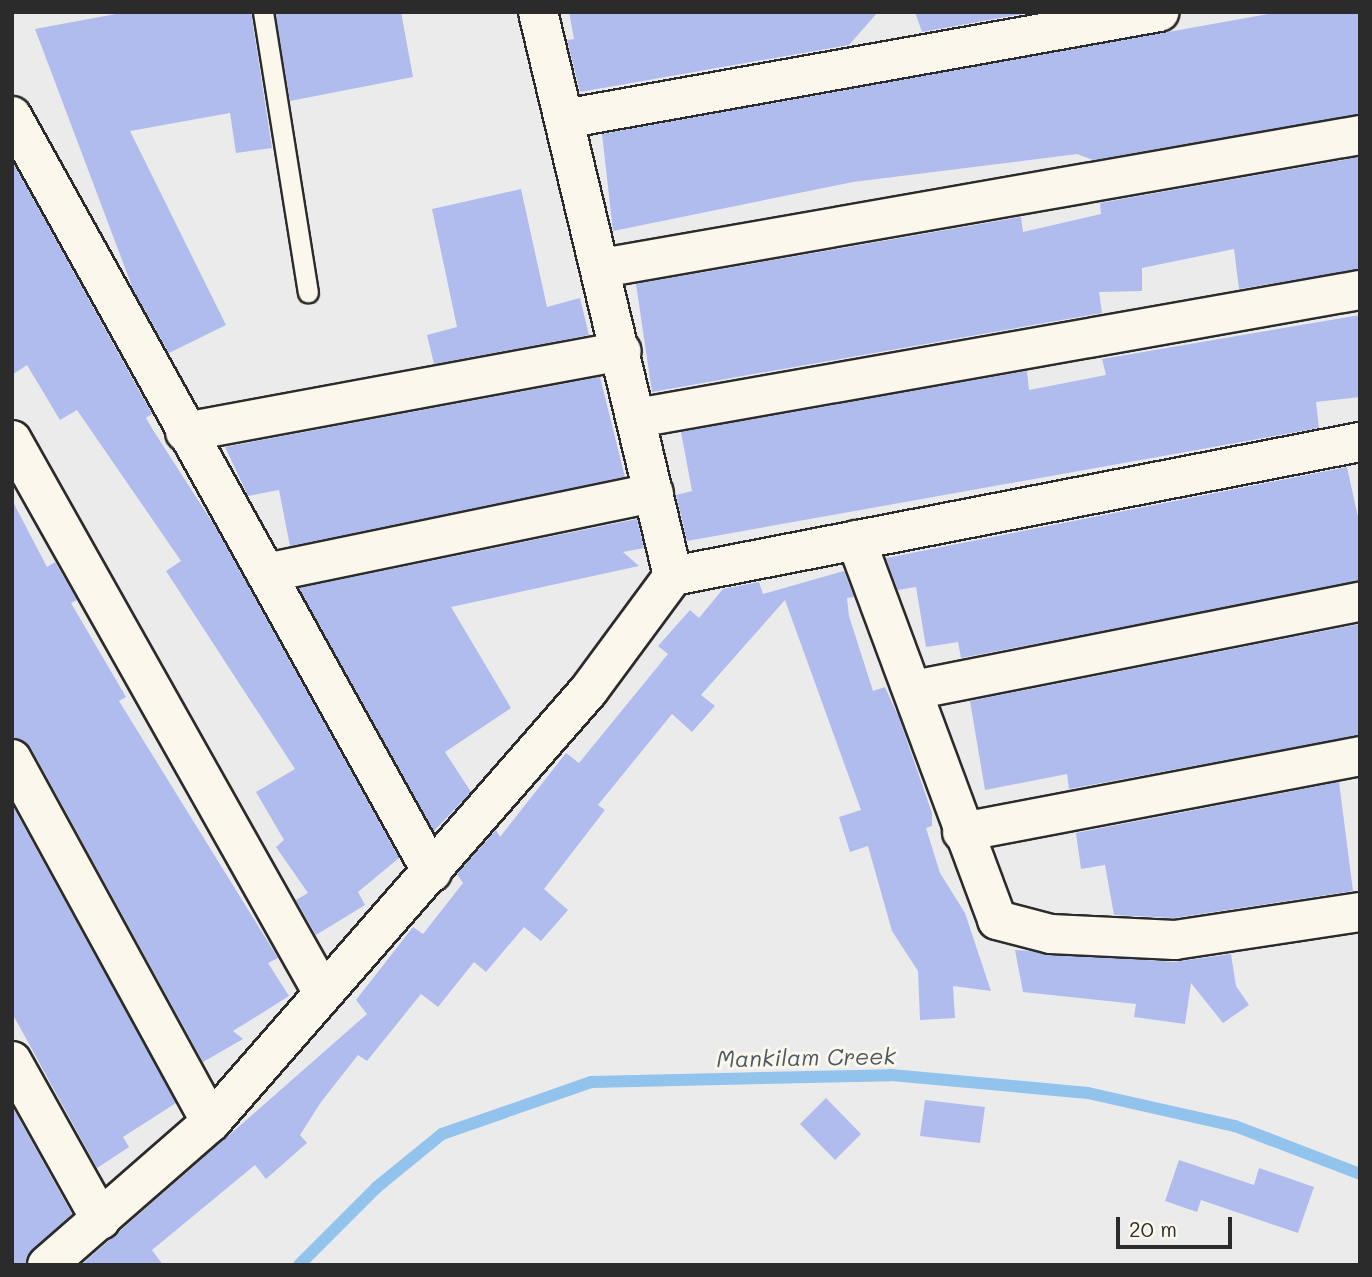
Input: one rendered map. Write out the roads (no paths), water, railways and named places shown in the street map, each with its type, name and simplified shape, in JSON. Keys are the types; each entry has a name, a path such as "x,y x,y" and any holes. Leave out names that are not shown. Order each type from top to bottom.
{"street":[{"path":"538,12 622,351 673,576"},
{"path":"564,119 1159,12"},
{"path":"12,116 185,432 432,872"},
{"path":"602,268 1360,135"},
{"path":"637,418 1360,290"},
{"path":"185,432 622,351"},
{"path":"12,440 323,993"},
{"path":"47,1265 211,1122 589,690 673,576 1360,442"},
{"path":"266,573 654,493"},
{"path":"856,540 914,690 991,914 1051,934 1207,938 1360,912"},
{"path":"914,690 1360,602"},
{"path":"962,832 1360,756"},
{"path":"12,759 211,1122"},
{"path":"12,1061 101,1220"}],"lane":[{"path":"263,12 308,292"}],"waterway":[{"name":"Mankilam Creek","path":"299,1265 377,1187 442,1134 591,1082 891,1075 1088,1093 1235,1126 1360,1174"}]}
